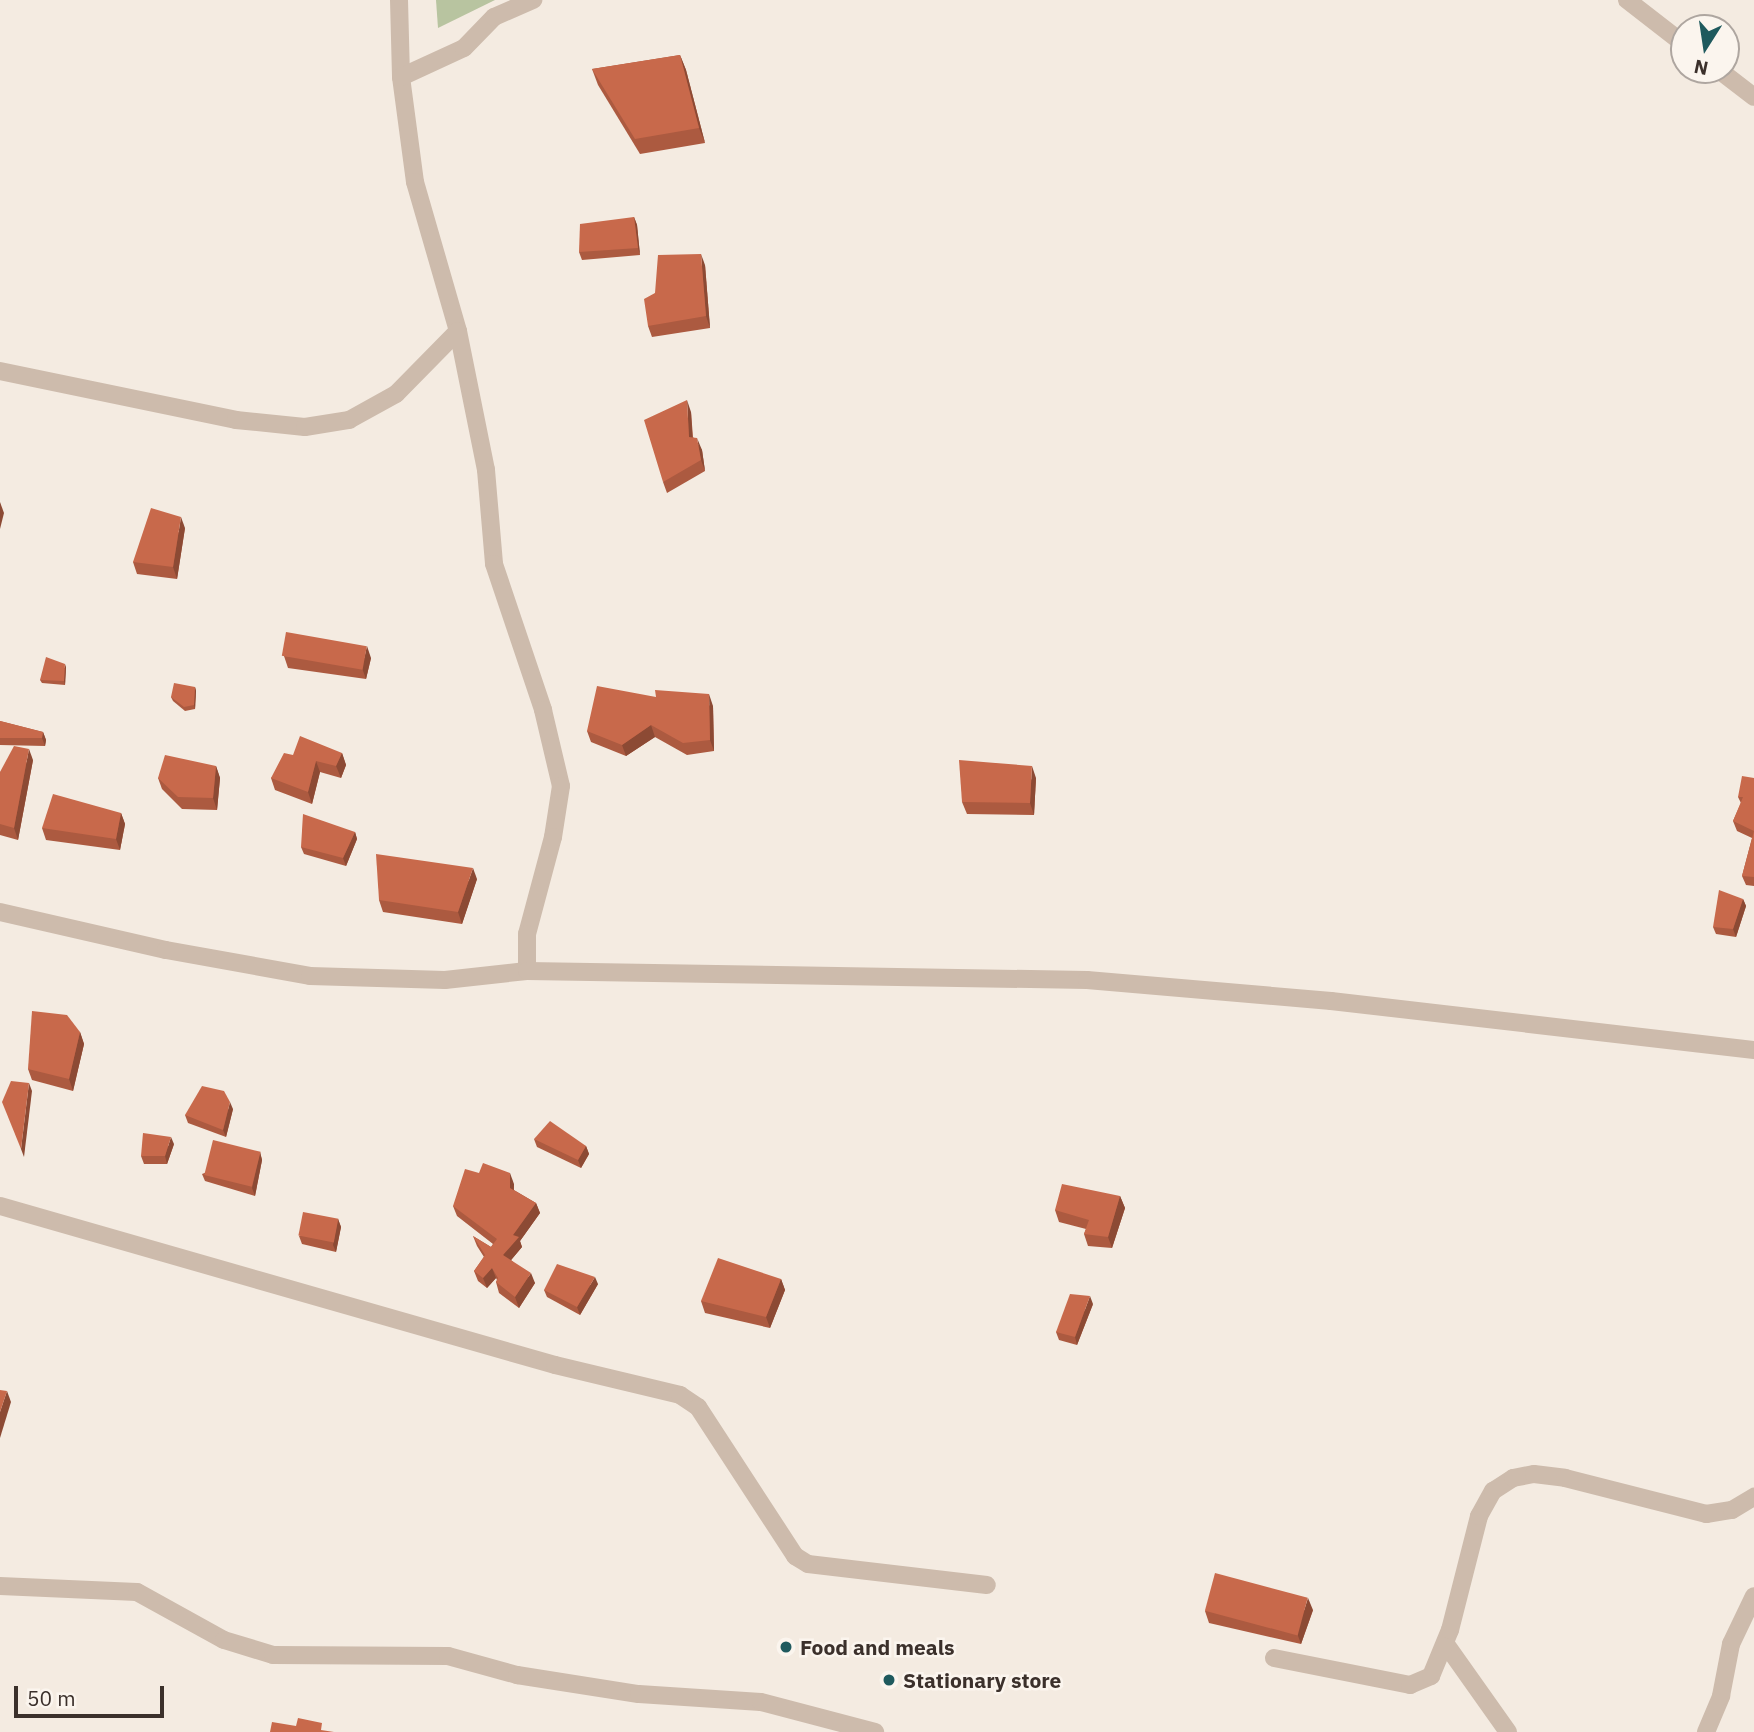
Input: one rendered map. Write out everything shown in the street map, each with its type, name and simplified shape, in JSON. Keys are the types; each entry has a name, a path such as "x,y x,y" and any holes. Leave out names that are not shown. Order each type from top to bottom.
{"street":[{"path":"399,0 401,77 415,182 458,331 486,470 494,564 543,710 561,786 553,837 527,934 527,971"},
{"path":"401,77 464,48 494,17 533,0"},
{"path":"1627,0 1670,33"},
{"path":"1737,84 1754,97"},
{"path":"0,371 236,420 305,427 349,420 396,394 458,331"},
{"path":"0,912 166,950 310,976 445,980 527,971 1087,980 1331,1001 1754,1050"},
{"path":"0,1206 555,1365 680,1395 698,1407 795,1556 808,1564 987,1586"},
{"path":"1273,1658 1410,1685 1431,1676 1445,1643 1479,1516 1493,1491 1513,1478 1534,1474 1565,1478 1706,1514 1732,1510 1754,1497"},
{"path":"0,1587 136,1592 223,1640 273,1655 448,1656 517,1675 639,1694 761,1702 875,1732"},
{"path":"1706,1732 1721,1696 1731,1644 1754,1596"},
{"path":"1445,1643 1508,1732"}],"green space":[{"path":"436,0 495,0 438,28"}],"building":[{"path":"680,55 699,128 635,139 592,69"},
{"path":"634,217 638,248 579,252 580,224"},
{"path":"701,254 706,316 648,326 644,299 655,293 658,255"},
{"path":"687,400 689,437 697,438 701,460 663,482 644,420"},
{"path":"151,508 181,517 173,567 133,562"},
{"path":"286,632 367,646 363,670 282,656"},
{"path":"46,657 65,664 64,681 40,680"},
{"path":"174,683 195,687 194,705 184,707 171,697"},
{"path":"597,686 656,697 655,690 709,694 710,740 683,743 651,725 622,745 587,731"},
{"path":"0,721 43,732 42,738 0,738"},
{"path":"300,736 342,753 336,766 316,761 308,792 271,778 284,753 293,755"},
{"path":"14,746 29,749 14,828 0,824 0,772"},
{"path":"165,755 216,766 213,798 178,797 158,778"},
{"path":"959,760 1032,766 1030,803 962,802"},
{"path":"1742,776 1754,778 1754,831 1733,821 1743,797 1738,797"},
{"path":"53,794 121,813 116,839 42,828"},
{"path":"303,814 355,832 343,858 301,847"},
{"path":"1754,831 1754,877 1742,876"},
{"path":"376,854 473,868 458,912 379,900"},
{"path":"1719,890 1743,899 1733,929 1713,927"},
{"path":"32,1011 67,1015 80,1032 69,1079 28,1069"},
{"path":"11,1081 29,1083 21,1149 2,1102"},
{"path":"202,1086 224,1091 230,1102 223,1130 185,1115"},
{"path":"550,1121 586,1146 578,1160 534,1139"},
{"path":"143,1133 171,1137 165,1156 141,1156"},
{"path":"213,1140 261,1152 252,1187 204,1175"},
{"path":"483,1163 510,1173 510,1188 536,1203 513,1235 519,1237 503,1255 531,1273 515,1297 496,1282 498,1278 492,1268 483,1278 474,1271 485,1255 473,1236 491,1247 497,1239 453,1206 465,1169 479,1173"},
{"path":"1062,1184 1120,1196 1108,1237 1084,1234 1089,1220 1055,1210"},
{"path":"303,1212 338,1219 334,1242 298,1236"},
{"path":"718,1258 781,1279 766,1317 701,1301"},
{"path":"557,1264 595,1277 577,1307 544,1290"},
{"path":"1070,1294 1090,1296 1075,1337 1056,1332"},
{"path":"0,1390 7,1391 0,1412"},
{"path":"1215,1573 1308,1598 1298,1636 1205,1611"},
{"path":"298,1718 322,1723 321,1730 334,1732 270,1732 272,1722 296,1726"}],"place":[{"name":"Food and meals","path":"786,1647"},
{"name":"Stationary store","path":"889,1680"}]}
